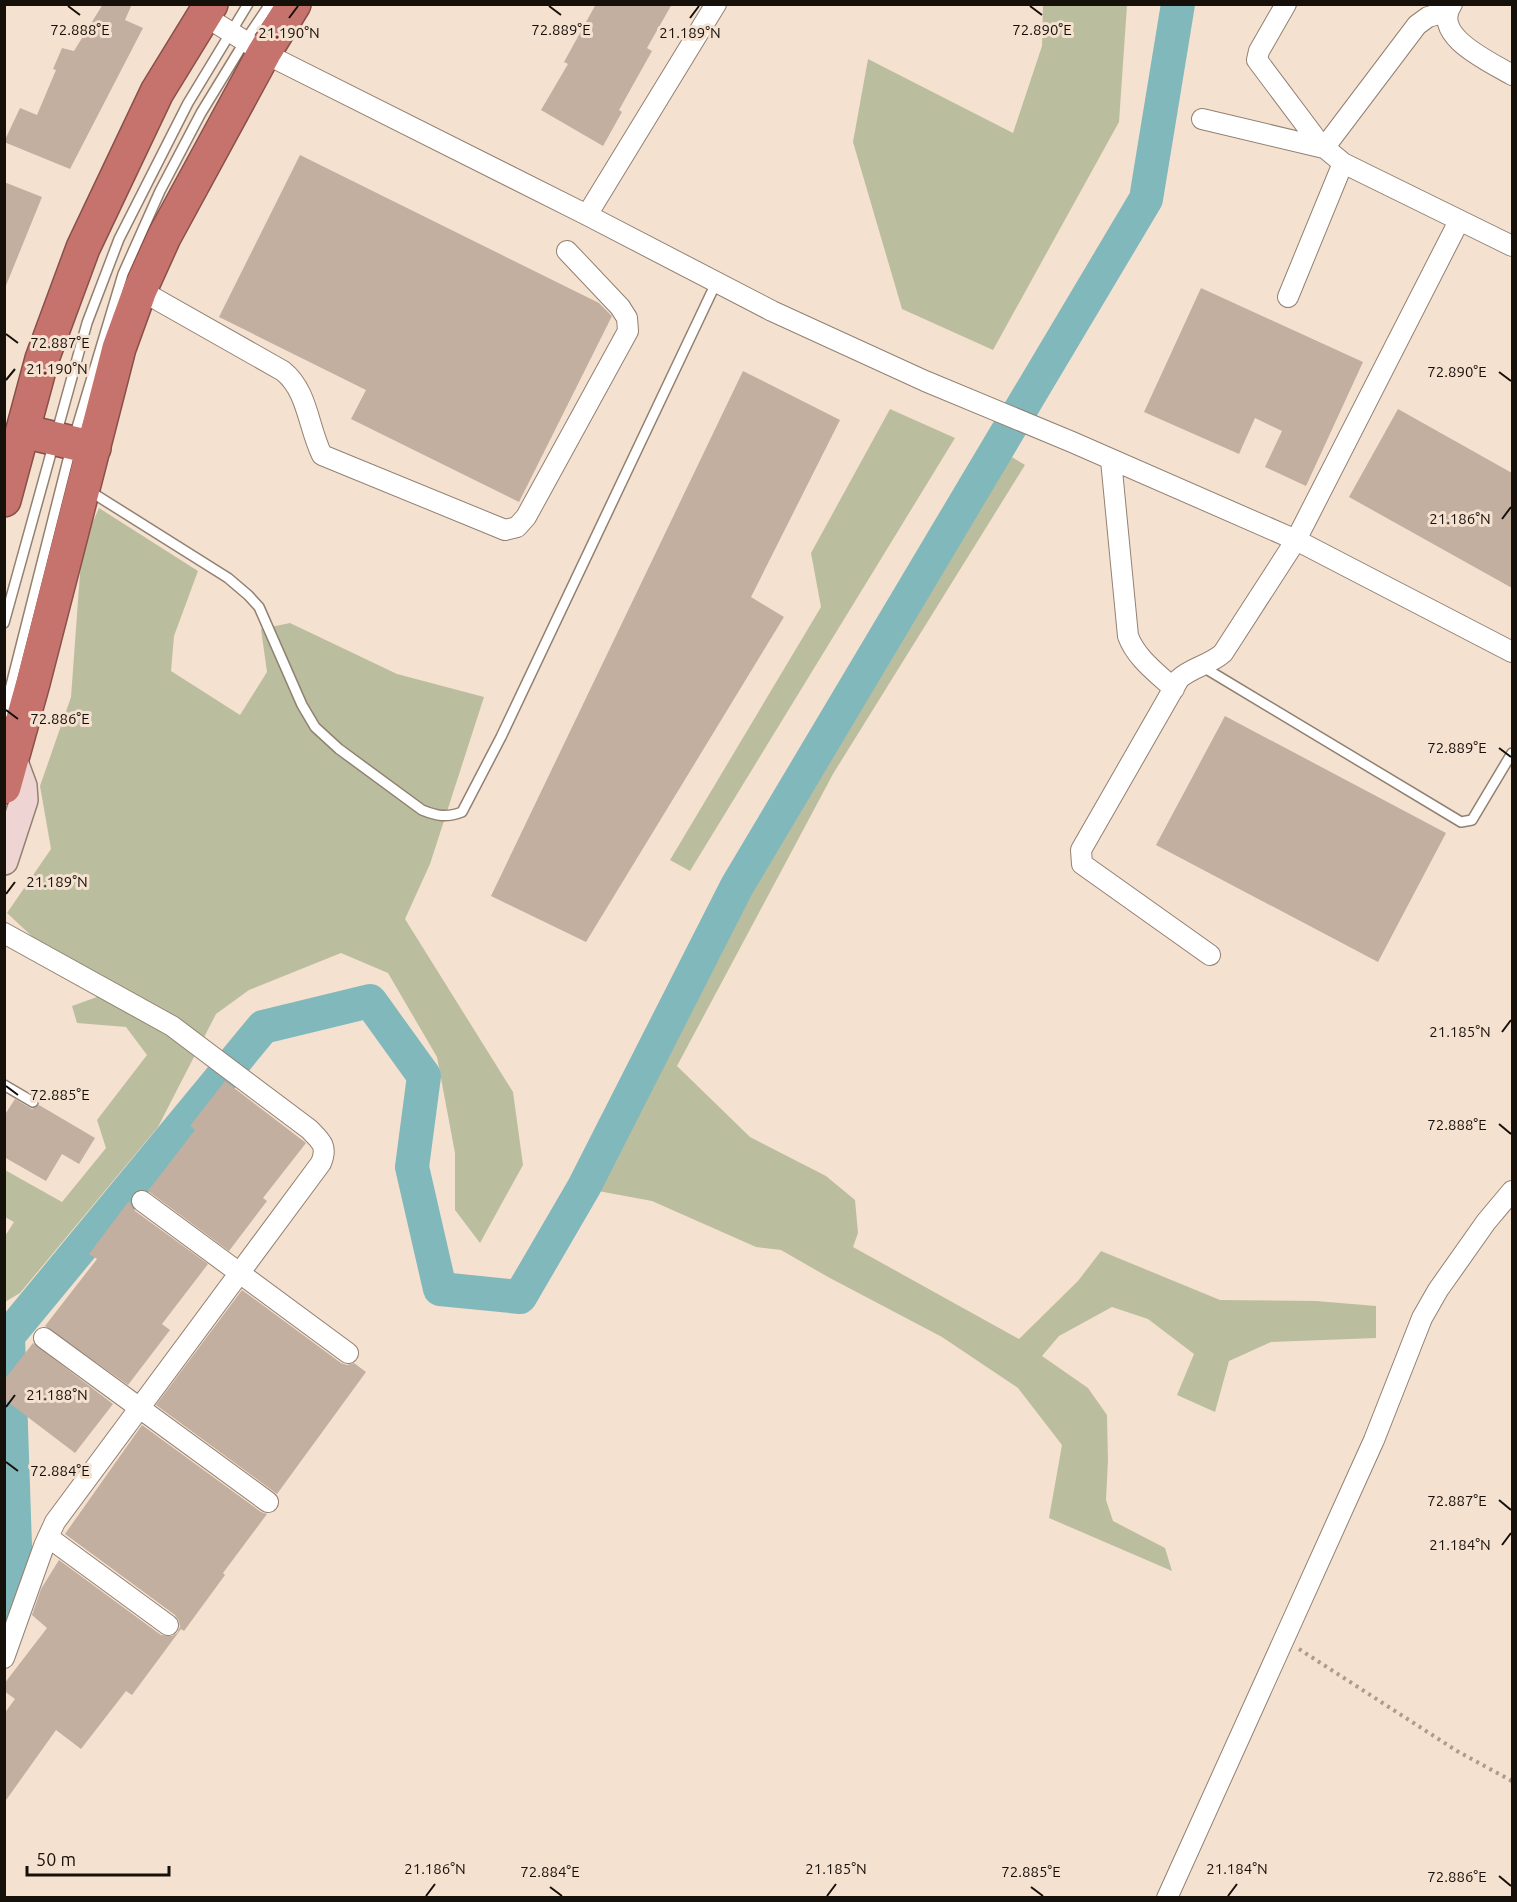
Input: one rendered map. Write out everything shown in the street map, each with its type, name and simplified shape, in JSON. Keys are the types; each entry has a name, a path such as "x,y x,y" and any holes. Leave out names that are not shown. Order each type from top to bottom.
{"highway":[{"path":"4,500 42,359 82,248 157,92 231,29 294,4"},
{"path":"7,766 84,487 74,444 119,348 140,290 164,237 231,29"},
{"path":"23,431 74,444"}],"street":[{"path":"587,214 716,4"},
{"path":"1286,4 1259,51 1257,60 1324,148 1343,163 1512,246"},
{"path":"1324,148 1417,25 1428,17 1449,8"},
{"path":"1449,8 1446,22 1450,33 1512,75"},
{"path":"231,29 772,311 925,381 1072,442 1296,540 1512,652"},
{"path":"1202,119 1324,148"},
{"path":"1288,297 1343,163"},
{"path":"1210,955 1082,864 1080,860 1084,841 1179,679 1188,671 1216,659 1223,653 1296,540 1460,221"},
{"path":"140,290 282,371 292,379 301,393 322,455 505,530 517,527 526,517 628,331 627,318 620,307 567,251"},
{"path":"1111,460 1128,636 1140,657 1174,689"},
{"path":"4,861 24,800 23,786 7,766"},
{"path":"4,933 172,1026 309,1129 323,1144 325,1153 321,1163 55,1522 4,1658"},
{"path":"1167,1898 1374,1440 1422,1318 1438,1290 1486,1222 1512,1191"},
{"path":"142,1201 348,1353"},
{"path":"45,1338 268,1502"},
{"path":"48,1537 168,1625"}],"lane":[{"path":"4,623 74,444 87,323 119,239 188,104 248,4"},
{"path":"4,713 74,444 123,274 160,191 201,113 231,29 270,4"},
{"path":"84,487 228,578 248,595 259,608 302,705 315,727 339,749 422,810 450,817 462,812 501,737 716,282"},
{"path":"1201,666 1461,822 1472,820 1512,753"},
{"path":"4,1085 33,1102"}],"path":[{"path":"1283,1639 1457,1751 1512,1781"}],"green space":[{"path":"1043,5 1127,5 1119,122 993,350 902,309 853,142 868,59 1013,133 1042,46"},
{"path":"890,409 955,438 690,871 670,860 821,607 811,553"},
{"path":"1010,456 1025,465 833,774 677,1066 750,1137 826,1176 855,1200 858,1233 853,1247 1019,1339 1078,1281 1101,1251 1220,1300 1316,1301 1376,1306 1376,1338 1271,1342 1229,1361 1215,1412 1177,1395 1194,1354 1148,1319 1112,1307 1059,1336 1042,1356 1088,1388 1107,1415 1106,1500 1113,1521 1165,1548 1172,1571 1049,1518 1062,1445 1018,1388 942,1337 781,1250 756,1247 652,1201 598,1191 646,1086 776,832"},
{"path":"99,508 198,571 174,636 171,671 240,715 267,672 261,629 290,623 397,674 484,697 430,864 405,919 513,1092 523,1165 480,1243 455,1210 455,1153 437,1057 388,973 341,953 249,990 216,1014 158,1127 20,1293 5,1302 5,1236 14,1222 5,1217 5,1170 62,1202 106,1148 97,1120 147,1055 126,1027 77,1023 72,1006 97,997 7,913 51,849 40,786 71,697 82,546"}],"building":[{"path":"103,4 132,4 125,20 143,28 70,169 4,142 20,108 37,115 56,70 53,69 62,48 74,51"},
{"path":"596,4 672,4 647,48 652,51 619,110 622,112 603,146 541,110 568,64 564,62"},
{"path":"300,155 599,303 612,316 519,502 351,419 366,390 219,317"},
{"path":"4,182 42,197 5,288 4,287"},
{"path":"1201,288 1363,362 1306,486 1265,467 1282,431 1255,418 1239,454 1144,412"},
{"path":"743,371 840,420 751,597 784,617 586,942 491,896"},
{"path":"1398,409 1512,473 1512,588 1349,497"},
{"path":"1225,716 1446,833 1378,962 1156,845"},
{"path":"225,1081 306,1143 263,1198 267,1201 229,1251 148,1191 195,1130 190,1126"},
{"path":"15,1099 32,1109 39,1105 95,1138 79,1164 62,1154 46,1181 4,1157 4,1116"},
{"path":"129,1201 135,1211 208,1264 162,1324 170,1330 128,1385 45,1326 97,1259 89,1254"},
{"path":"242,1290 341,1363 347,1365 354,1363 366,1372 277,1494 156,1405"},
{"path":"33,1343 113,1404 75,1453 4,1399 4,1380"},
{"path":"142,1425 261,1512 267,1514 184,1631 181,1629 132,1695 126,1691 81,1749 56,1730 4,1803 4,1714 15,1699 4,1691 4,1684 47,1628 32,1615 41,1589 59,1560 161,1635 172,1636 180,1627 175,1615 65,1534"}],"waterway":[{"path":"4,1605 16,1576 8,1336 263,1027 370,1001 424,1076 412,1167 440,1289 520,1297 584,1187 737,886 1146,199 1178,4"}]}
